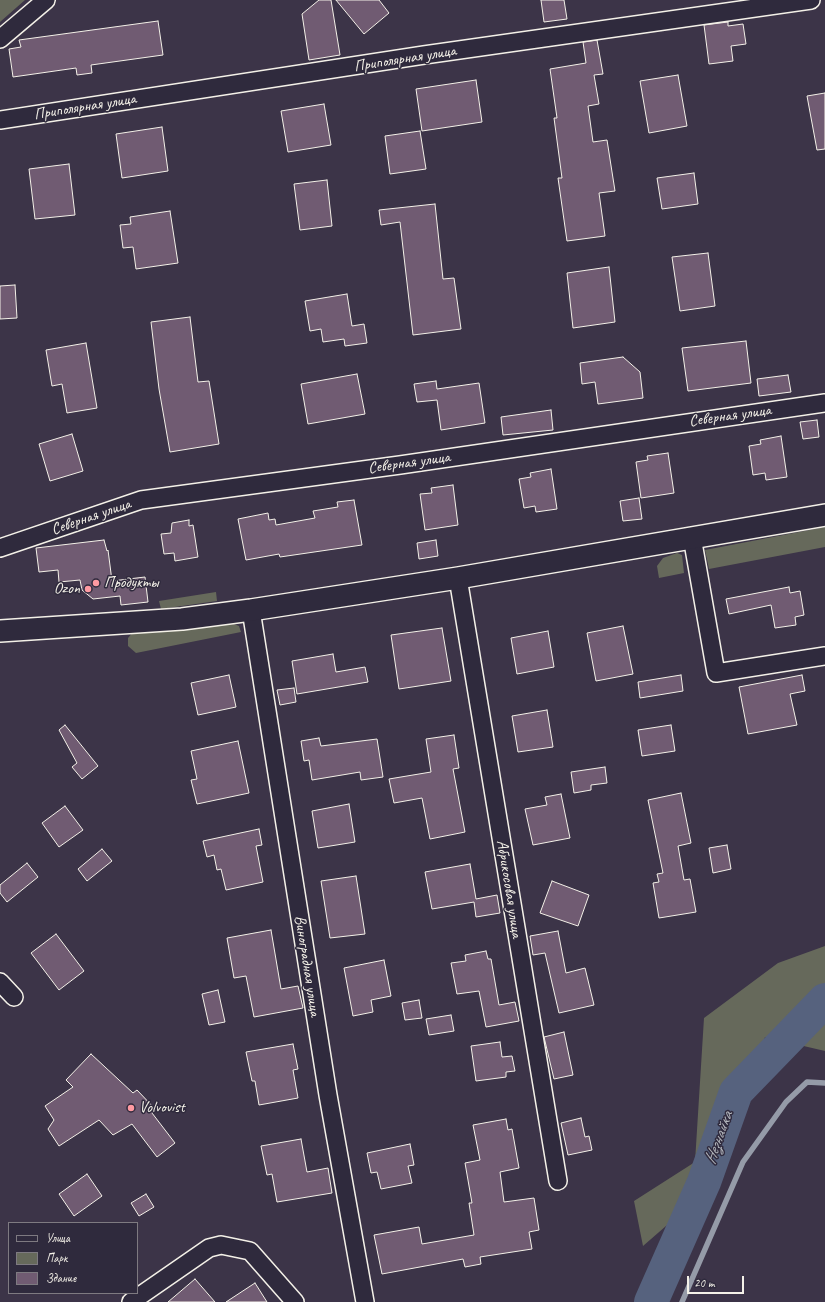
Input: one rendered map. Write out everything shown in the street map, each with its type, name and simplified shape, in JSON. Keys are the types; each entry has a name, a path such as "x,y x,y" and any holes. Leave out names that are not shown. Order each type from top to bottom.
{"street":[{"path":"0,39 46,0"},
{"name":"Приполярная улица","path":"0,120 425,55 811,0"},
{"name":"Северная улица","path":"0,548 141,500 400,465 825,403"},
{"path":"0,632 182,619 252,620 459,588 692,537 825,515"},
{"path":"692,537 716,673 825,656"},
{"name":"Абрикосовая улица","path":"459,588 558,1181"},
{"name":"Виноградная улица","path":"252,620 328,1095 365,1302"},
{"path":"0,982 14,997"},
{"path":"131,1302 209,1248 222,1245 250,1251 295,1302"}],"green space":[{"path":"0,0 25,0 0,22"},
{"path":"825,527 825,547 709,569 705,550"},
{"path":"677,553 682,555 684,573 659,578 657,566 663,558"},
{"path":"216,592 217,601 161,609 159,601"},
{"path":"234,624 239,626 241,632 136,653 128,646 128,638 133,632"},
{"path":"825,946 825,1051 765,1037 720,1179 643,1246 634,1201 695,1162 704,1018 778,963"}],"building":[{"path":"319,0 331,0 340,55 309,60 302,14"},
{"path":"336,0 379,0 389,13 364,34"},
{"path":"541,0 564,0 567,19 544,22"},
{"path":"158,21 163,55 91,65 92,73 77,75 76,68 13,77 9,49 21,47 19,40"},
{"path":"728,22 728,26 743,24 746,44 731,46 733,61 709,64 704,25"},
{"path":"597,40 603,74 594,75 599,104 588,106 593,142 607,140 615,191 599,193 605,236 567,241 558,178 562,178 554,118 557,118 550,69 586,63 583,42"},
{"path":"678,75 687,126 649,133 640,81"},
{"path":"476,80 482,122 422,131 416,89"},
{"path":"825,93 825,149 817,150 807,96"},
{"path":"324,104 331,145 288,152 281,111"},
{"path":"162,127 168,171 122,178 116,134"},
{"path":"420,131 426,169 390,174 385,136"},
{"path":"69,164 75,215 35,219 29,169"},
{"path":"694,173 698,204 662,209 657,178"},
{"path":"327,180 332,226 300,230 294,184"},
{"path":"435,204 443,279 454,278 461,329 413,335 400,222 381,225 379,210"},
{"path":"170,211 178,263 136,269 133,247 123,248 120,225 131,224 130,217"},
{"path":"708,253 715,306 680,311 672,257"},
{"path":"609,267 615,322 573,328 567,273"},
{"path":"15,285 17,318 0,319 0,286"},
{"path":"347,294 352,326 364,324 367,343 345,346 344,339 323,342 321,329 310,331 305,301"},
{"path":"190,317 198,382 209,381 219,444 170,452 159,389 151,322"},
{"path":"746,341 751,383 688,391 682,348"},
{"path":"86,343 97,408 67,413 62,384 52,386 46,350"},
{"path":"623,357 640,372 643,398 598,404 595,382 582,384 580,363"},
{"path":"357,374 365,414 308,424 301,384"},
{"path":"788,375 791,392 759,396 757,379"},
{"path":"436,381 437,389 479,383 485,423 441,430 437,400 417,402 414,384"},
{"path":"551,410 553,430 503,435 501,417"},
{"path":"817,420 819,437 803,439 800,422"},
{"path":"72,434 83,471 50,481 39,444"},
{"path":"781,436 787,477 766,480 765,473 753,475 749,446 761,444 760,440"},
{"path":"668,453 674,493 641,498 636,462 648,460 647,456"},
{"path":"551,469 557,509 536,512 535,506 524,508 519,479 531,477 530,473"},
{"path":"453,485 458,525 425,530 420,494 432,493 431,488"},
{"path":"639,498 642,519 623,521 620,501"},
{"path":"354,500 362,545 280,557 279,554 246,560 238,519 268,513 269,520 275,519 276,525 315,518 313,511 338,507 337,502"},
{"path":"189,520 189,526 193,525 198,557 175,561 174,553 164,554 161,534 171,533 172,523"},
{"path":"104,540 107,551 108,550 112,581 145,577 148,602 121,605 120,596 93,599 82,590 80,580 59,582 58,570 39,572 36,548"},
{"path":"436,540 438,556 419,559 417,543"},
{"path":"789,587 790,593 800,591 804,615 795,617 796,625 775,628 771,605 729,614 726,599"},
{"path":"623,626 633,674 596,681 587,633"},
{"path":"442,628 451,681 399,689 391,635"},
{"path":"548,631 554,667 517,674 511,638"},
{"path":"333,654 336,672 365,667 368,682 297,694 292,661"},
{"path":"229,675 236,707 198,715 191,683"},
{"path":"681,675 683,691 640,698 638,682"},
{"path":"802,675 805,691 790,694 797,725 748,734 739,687"},
{"path":"294,688 296,702 280,705 277,690"},
{"path":"547,710 553,747 518,752 512,716"},
{"path":"65,725 98,766 82,779 72,767 77,763 59,730"},
{"path":"671,725 675,751 642,756 638,730"},
{"path":"454,735 459,768 453,769 465,832 430,839 422,798 394,803 389,779 431,772 426,739"},
{"path":"319,738 321,746 377,739 383,777 361,780 360,772 312,780 309,760 304,761 301,741"},
{"path":"238,741 249,793 197,804 191,780 197,779 191,751"},
{"path":"605,767 607,783 591,785 591,790 574,793 571,772"},
{"path":"681,793 691,843 678,846 684,880 690,879 696,912 659,918 653,883 659,882 657,874 663,873 648,800"},
{"path":"561,794 570,838 533,845 525,809 547,805 545,797"},
{"path":"349,804 355,842 318,848 312,811"},
{"path":"65,806 83,830 59,847 42,823"},
{"path":"259,829 262,845 256,846 263,882 226,890 221,869 217,870 214,855 207,857 203,841"},
{"path":"727,845 731,869 713,873 709,848"},
{"path":"102,849 112,861 87,881 78,869"},
{"path":"27,863 38,877 7,902 0,893 0,885"},
{"path":"470,864 476,899 497,895 500,913 476,917 474,902 432,909 425,872"},
{"path":"356,876 365,934 330,938 321,881"},
{"path":"552,881 589,895 578,926 540,913"},
{"path":"271,930 281,989 298,986 303,1008 254,1017 246,976 234,978 227,938"},
{"path":"558,931 566,973 585,968 594,1005 559,1013 545,953 533,955 530,936"},
{"path":"56,934 84,971 59,990 31,953"},
{"path":"486,951 488,959 491,959 499,1005 515,1002 519,1021 486,1027 479,991 457,994 451,963 466,961 465,955"},
{"path":"384,960 391,996 371,1000 373,1012 353,1016 344,968"},
{"path":"218,990 225,1022 209,1025 202,994"},
{"path":"419,1000 422,1018 405,1020 402,1003"},
{"path":"451,1015 454,1031 429,1035 426,1019"},
{"path":"564,1032 573,1075 554,1079 544,1037"},
{"path":"500,1042 502,1057 512,1056 515,1071 506,1072 506,1077 476,1081 471,1046"},
{"path":"293,1044 298,1069 293,1070 298,1098 259,1105 255,1081 252,1081 246,1052"},
{"path":"91,1054 133,1093 137,1090 156,1110 152,1113 175,1143 157,1157 132,1124 113,1135 99,1120 59,1146 48,1129 54,1120 45,1106 73,1087 66,1080"},
{"path":"581,1118 585,1137 589,1136 592,1150 568,1155 561,1123"},
{"path":"506,1119 508,1130 512,1129 519,1168 500,1172 504,1202 534,1198 539,1230 529,1232 532,1249 480,1257 481,1264 465,1267 463,1259 382,1274 374,1235 419,1227 422,1244 474,1235 469,1203 472,1203 465,1163 480,1160 473,1125"},
{"path":"301,1139 307,1172 328,1168 332,1193 277,1202 272,1174 267,1175 261,1146"},
{"path":"410,1144 414,1165 408,1166 412,1183 381,1189 377,1172 371,1173 367,1153"},
{"path":"87,1174 102,1196 74,1216 59,1194"},
{"path":"146,1194 154,1207 139,1216 131,1203"},
{"path":"195,1279 215,1302 168,1302"},
{"path":"255,1283 267,1302 226,1302"}],"waterway":[{"name":"Незнайка","path":"651,1302 704,1182 736,1092 825,1000"},
{"name":"Незнайка","path":"682,1302 743,1162 786,1102 807,1082 825,1083"}],"place":[{"name":"Продукты","path":"96,583"},
{"name":"Ozon","path":"88,589"},
{"name":"Volvovist","path":"131,1108"}]}
